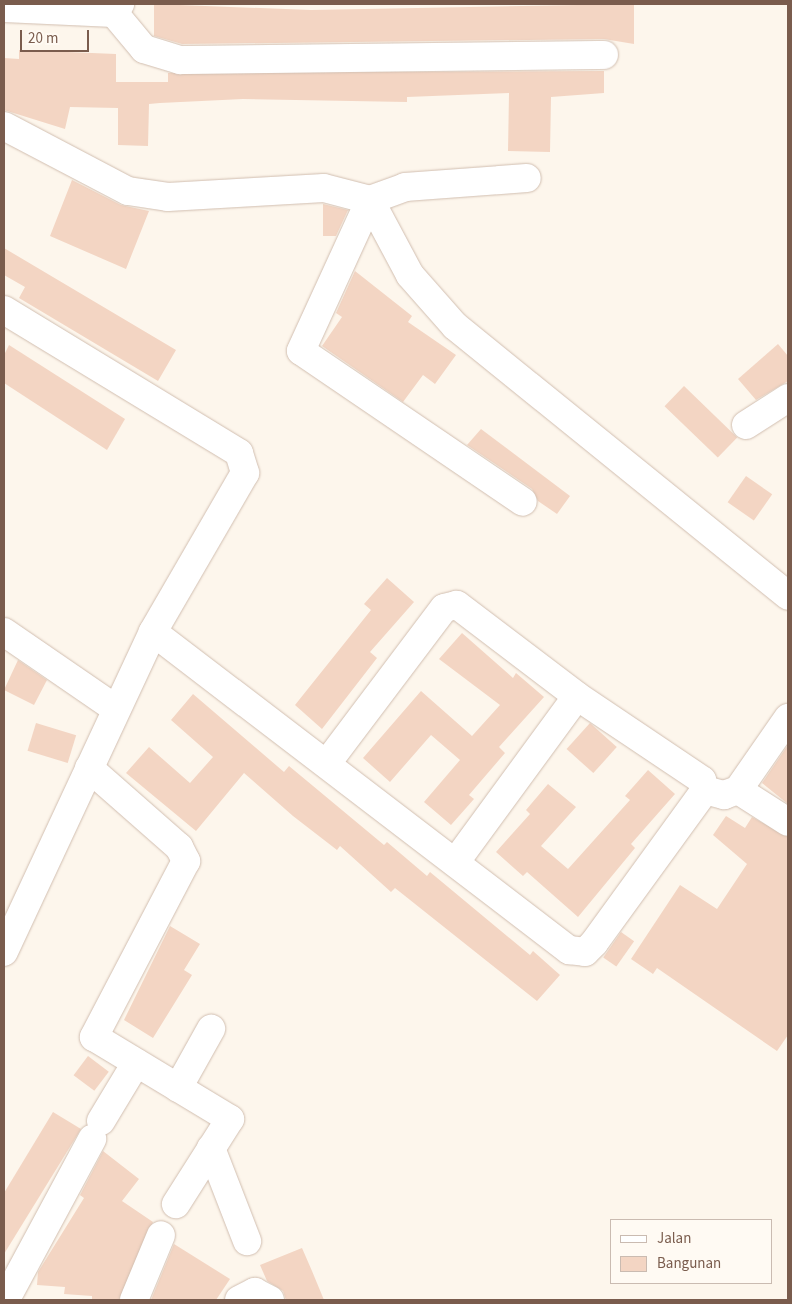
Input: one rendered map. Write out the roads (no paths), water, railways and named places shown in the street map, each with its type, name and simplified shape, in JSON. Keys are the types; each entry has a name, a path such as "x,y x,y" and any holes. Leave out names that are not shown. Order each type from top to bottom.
{"street":[{"path":"4,8 117,8 144,49 180,60 604,55"},
{"path":"4,126 142,195 168,197 324,188 370,200 405,186 527,178"},
{"path":"370,200 301,351 523,502"},
{"path":"370,200 410,275 455,326 788,596"},
{"path":"4,310 239,453 244,463 242,481 152,632 4,952"},
{"path":"746,425 788,398"},
{"path":"152,632 457,860 561,944 585,952 704,790 702,780 577,696 464,607 451,605 444,608 326,762"},
{"path":"4,632 116,708"},
{"path":"457,860 577,696"},
{"path":"704,790 724,796 738,790 788,718"},
{"path":"89,768 180,847 186,861 94,1037 230,1119 176,1204"},
{"path":"738,790 788,822"},
{"path":"178,1088 211,1029"},
{"path":"7,1299 96,1130 136,1063"},
{"path":"211,1148 247,1241"},
{"path":"134,1300 161,1235"},
{"path":"239,1300 255,1292 270,1300"}]}
